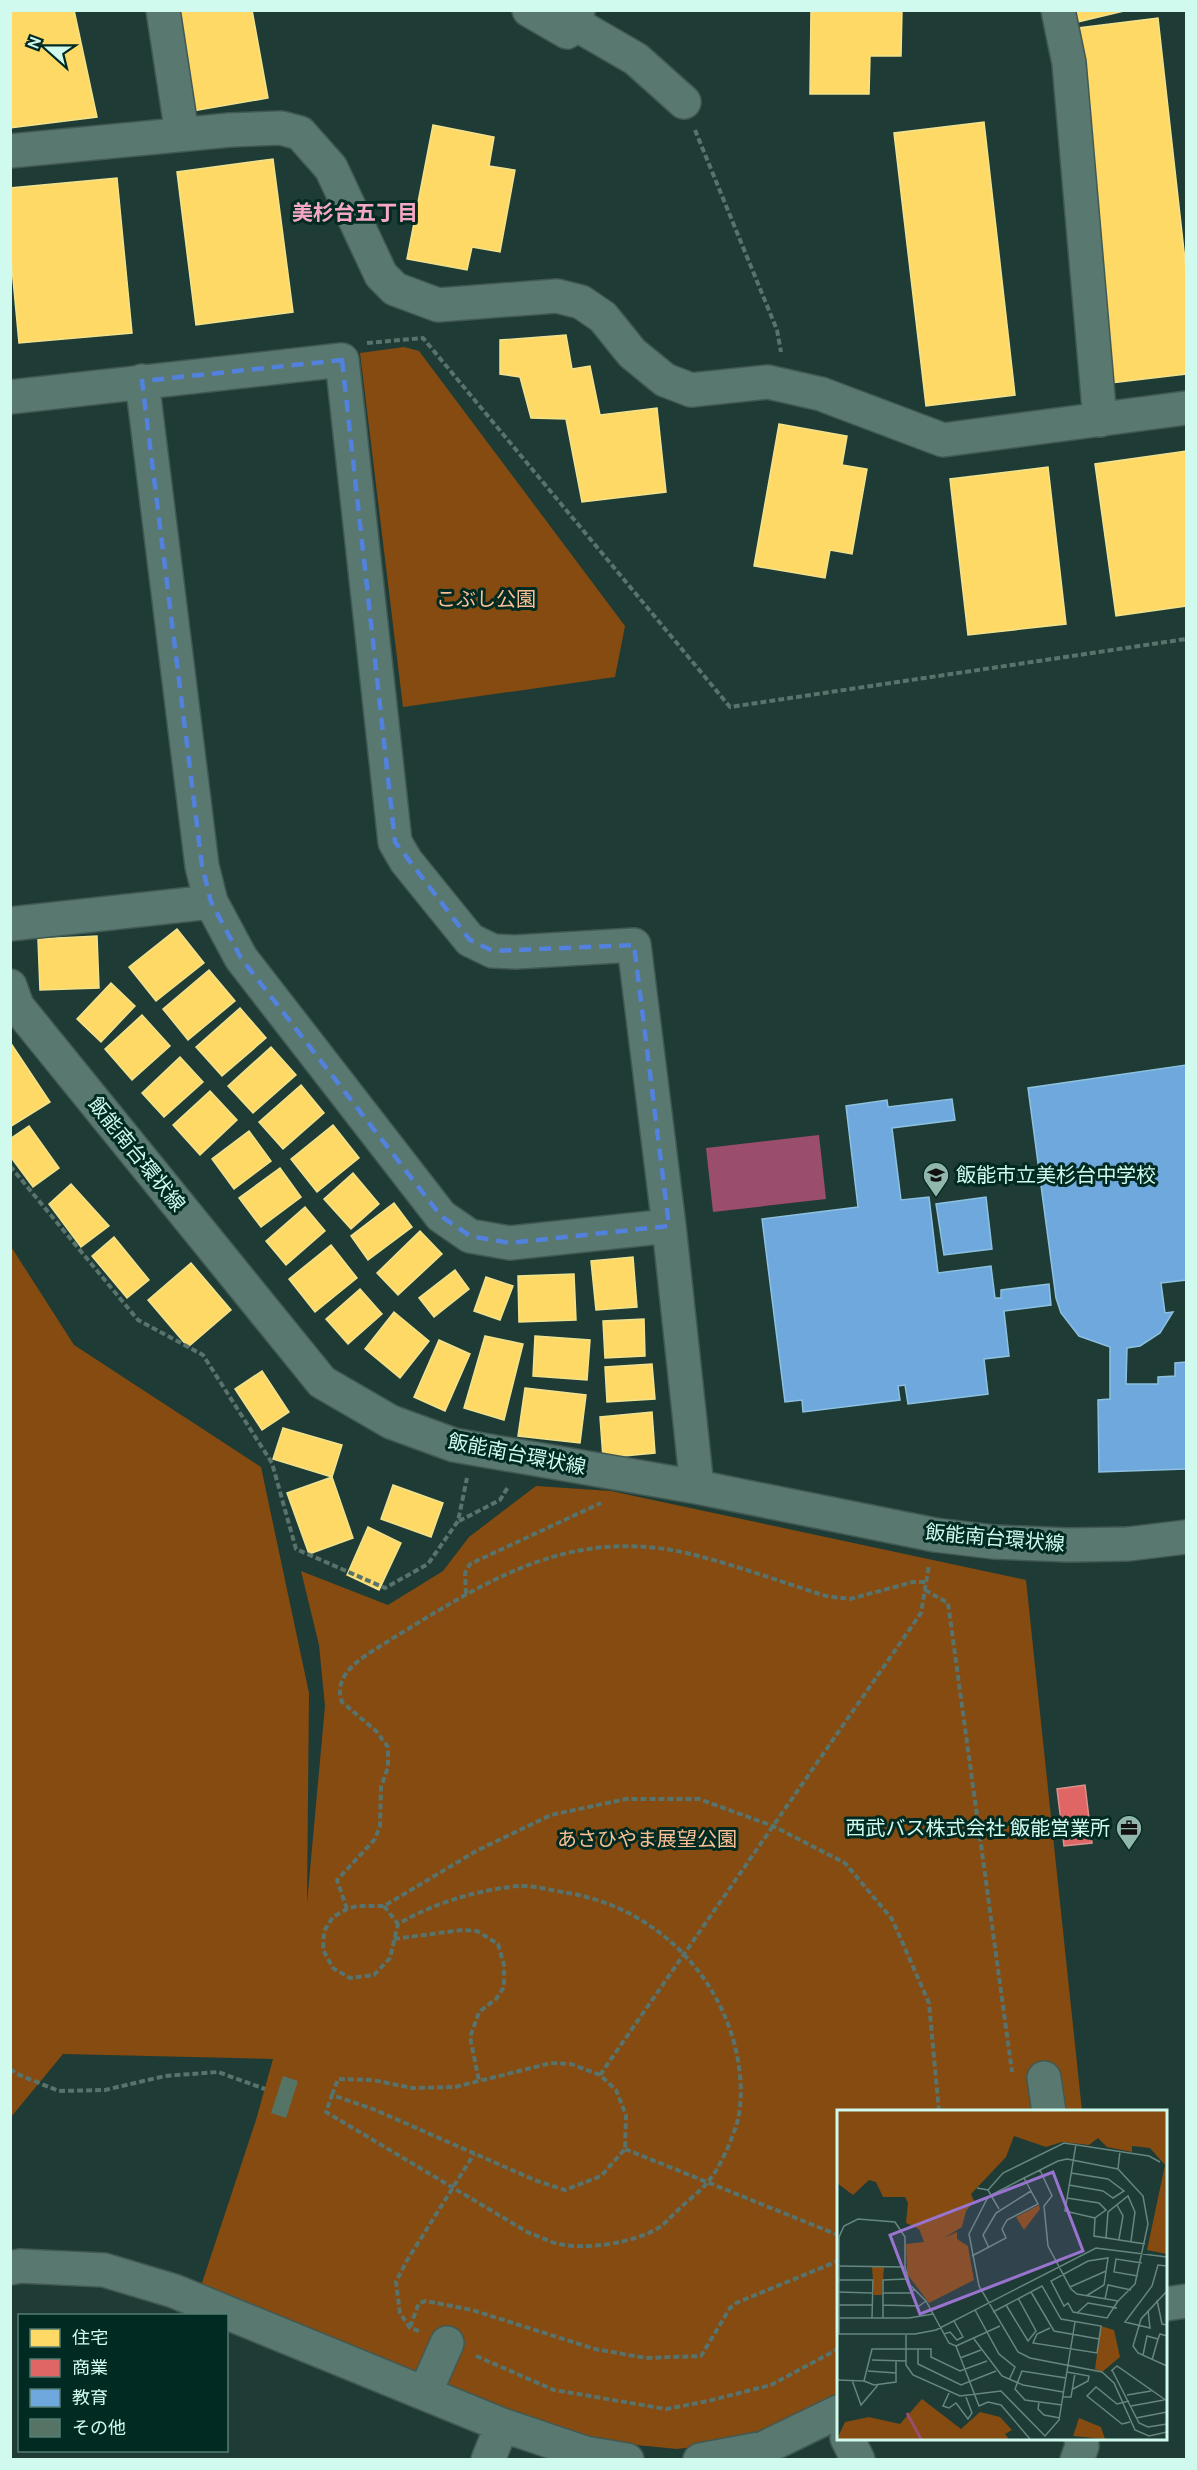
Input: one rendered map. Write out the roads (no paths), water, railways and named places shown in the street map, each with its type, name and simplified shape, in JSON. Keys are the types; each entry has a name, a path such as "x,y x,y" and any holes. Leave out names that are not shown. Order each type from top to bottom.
{"street":[{"path":"163,10 182,134"},
{"path":"529,10 567,32 575,16 636,59 684,102"},
{"path":"1058,10 1069,63 1100,420"},
{"path":"10,151 182,134 281,128 300,133 331,168 381,275 395,289 438,305 557,296 581,302 603,317 632,353 665,380 691,390 768,382 821,394 944,440 1186,408"},
{"path":"10,397 342,360 395,842 406,861 470,940 493,951 516,952 634,945 669,1226 698,1487"},
{"path":"142,381 202,866 211,902 241,958 441,1216 470,1236 510,1243 669,1226"},
{"path":"10,924 211,902"},
{"name":"飯能南台環状線","path":"10,986 17,1006 24,1015 322,1382 391,1422 454,1445 698,1487 935,1535 994,1542 1069,1545 1128,1544 1186,1537"},
{"path":"1029,2081 1049,2110"},
{"path":"10,2268 20,2266 104,2270 174,2291 502,2425 585,2453 627,2460"},
{"path":"1167,2304 1186,2301"},
{"path":"425,2392 447,2343"},
{"path":"700,2460 764,2448 837,2423"},
{"path":"488,2460 502,2425"},
{"path":"849,2440 858,2460"},
{"path":"1077,2460 1082,2446 1080,2440"}],"place":[{"name":"飯能市立美杉台中学校","path":"936,1198"},
{"name":"西武バス株式会社 飯能営業所","path":"1129,1851"}],"district":[{"name":"美杉台五丁目","path":"355,213"}],"park label":[{"name":"こぶし公園","path":"486,599"},
{"name":"あさひやま展望公園","path":"647,1839"}]}
